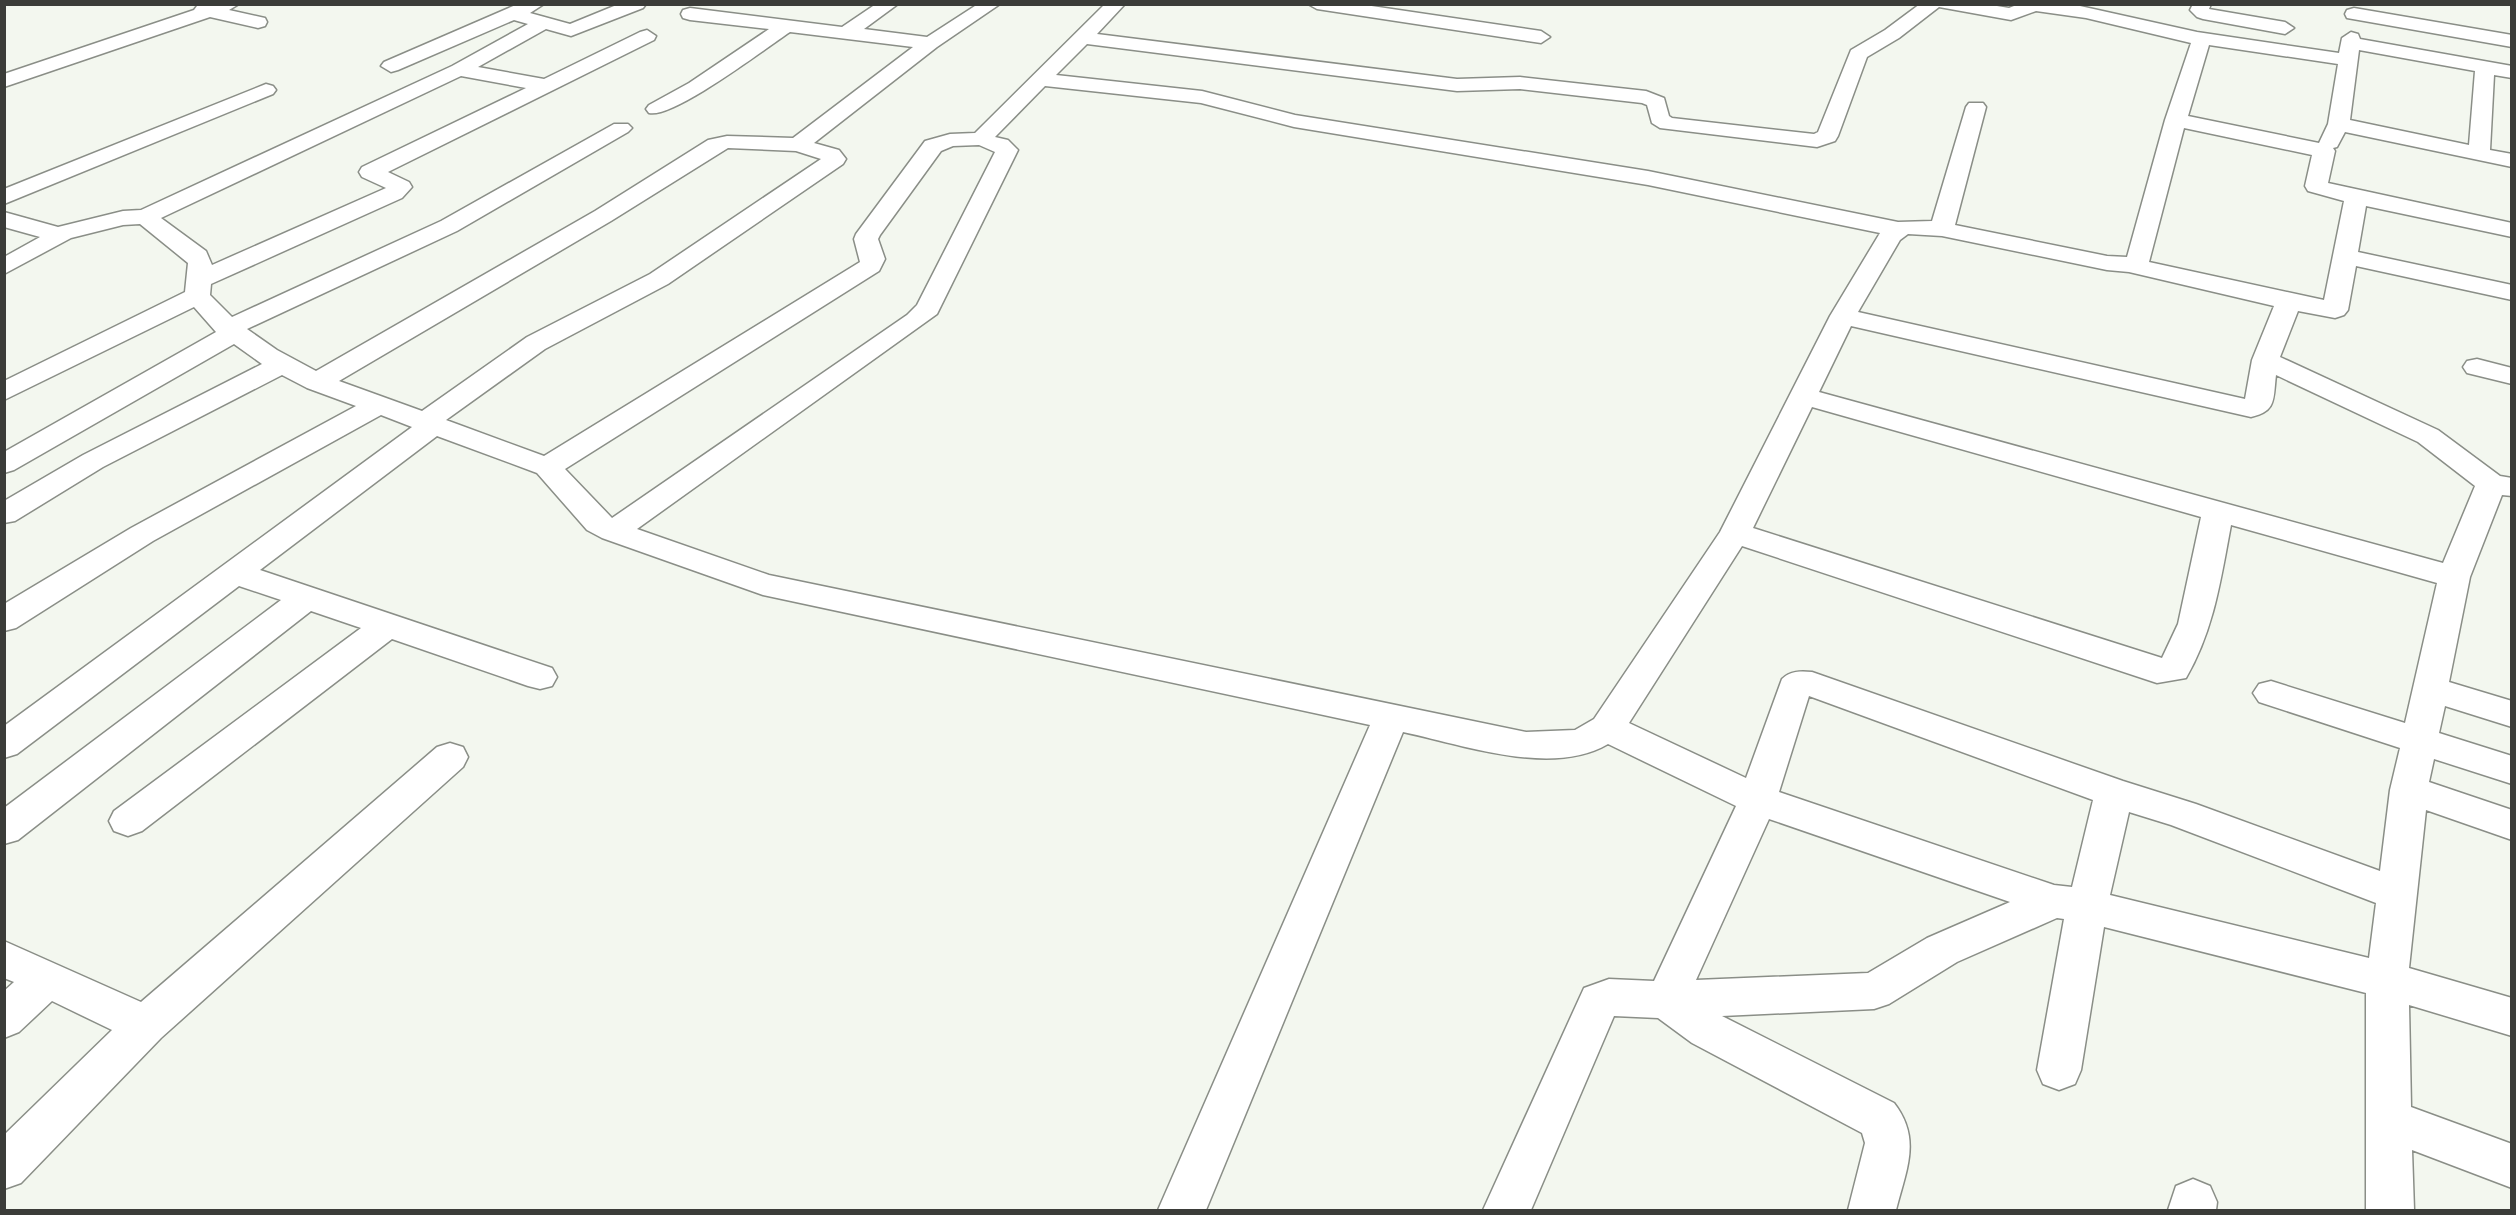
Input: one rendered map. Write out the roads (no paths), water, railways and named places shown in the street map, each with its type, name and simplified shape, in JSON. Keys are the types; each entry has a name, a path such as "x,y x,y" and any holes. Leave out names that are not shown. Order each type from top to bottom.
{"street":[{"path":"184,4 258,22"},
{"path":"4,81 230,4"},
{"path":"391,66 535,4"},
{"path":"513,14 565,30 578,29 637,4"},
{"path":"735,21 768,4"},
{"path":"848,32 889,4"},
{"path":"798,146 930,43 991,4"},
{"path":"981,139 1043,80 1116,4"},
{"path":"1317,4 1541,38"},
{"path":"1043,80 1172,72 1457,85 1520,83 1646,97 1657,102 1659,119 1667,124 1817,141 1827,136 1858,54 1892,34 1932,4"},
{"path":"1946,4 2011,14 2034,5 2086,8 2197,38 2350,52 2511,72"},
{"path":"2202,4 2199,10 2203,13 2285,28"},
{"path":"2511,41 2355,9 2339,124 2324,151 2316,186 2356,198 2511,230"},
{"path":"690,14 930,43"},
{"path":"4,219 60,234 123,218 145,217 459,70 541,24"},
{"path":"656,110 696,87 786,26"},
{"path":"4,392 198,288 394,193 401,187 370,172 646,36"},
{"path":"1083,38 1172,72 1202,97 1294,121 1648,178 1898,229 1942,229 2107,263 2128,265 2289,302 2335,310 2356,198"},
{"path":"2128,265 2138,261 2142,255 2176,120 2201,41 2197,38"},
{"path":"2478,153 2485,67"},
{"path":"459,70 546,85"},
{"path":"4,197 266,90"},
{"path":"1942,229 1976,106"},
{"path":"2176,120 2324,151"},
{"path":"2339,124 2511,161"},
{"path":"4,464 230,331 449,226 621,128"},
{"path":"547,467 870,266 873,259 866,239 868,234 933,146 950,140 981,139 1000,145 1007,150 928,309 916,320 613,531"},
{"path":"4,744 235,573 536,343 659,279 835,159 831,155 798,146 727,141 716,145 603,216 317,382"},
{"path":"145,217 197,256 200,263 198,288 230,331 280,365 317,382 547,467 598,522 613,531 763,584 1526,745 1581,743 1607,728 1735,533 1843,316 1890,236 1898,229"},
{"path":"4,267 55,242 60,234"},
{"path":"2345,256 2511,293"},
{"path":"1843,316 2251,409 2258,406 2265,360 2289,302"},
{"path":"2265,360 2428,436 2501,485 2454,577 2409,790 2387,980 2390,1210"},
{"path":"4,514 93,461 280,365"},
{"path":"2477,367 2511,376"},
{"path":"1803,396 2454,577"},
{"path":"4,620 60,583 229,483 380,405"},
{"path":"1735,533 1874,576 2144,667 2167,671 2174,669 2195,624 2218,512"},
{"path":"235,573 540,677"},
{"path":"4,829 307,597"},
{"path":"128,821 388,625"},
{"path":"1666,1000 1758,800 1794,688 1805,682 2114,794 2182,814 2397,894"},
{"path":"2429,688 2511,714"},
{"path":"2271,693 2511,770"},
{"path":"1182,1210 1392,716"},
{"path":"1607,728 1758,800 2070,904 2387,980 2511,1017"},
{"path":"4,1167 146,1025 450,757"},
{"path":"2409,790 2511,825"},
{"path":"2059,1070 2070,904 2114,794"},
{"path":"1507,1210 1596,1005 1609,997 1666,1000 1874,991 1942,950 2070,904"},
{"path":"4,958 146,1025"},
{"path":"4,1019 48,978"},
{"path":"1666,1000 1707,1030 1878,1118 1887,1131 1888,1143 1872,1210"},
{"path":"2389,1120 2511,1166"}]}
